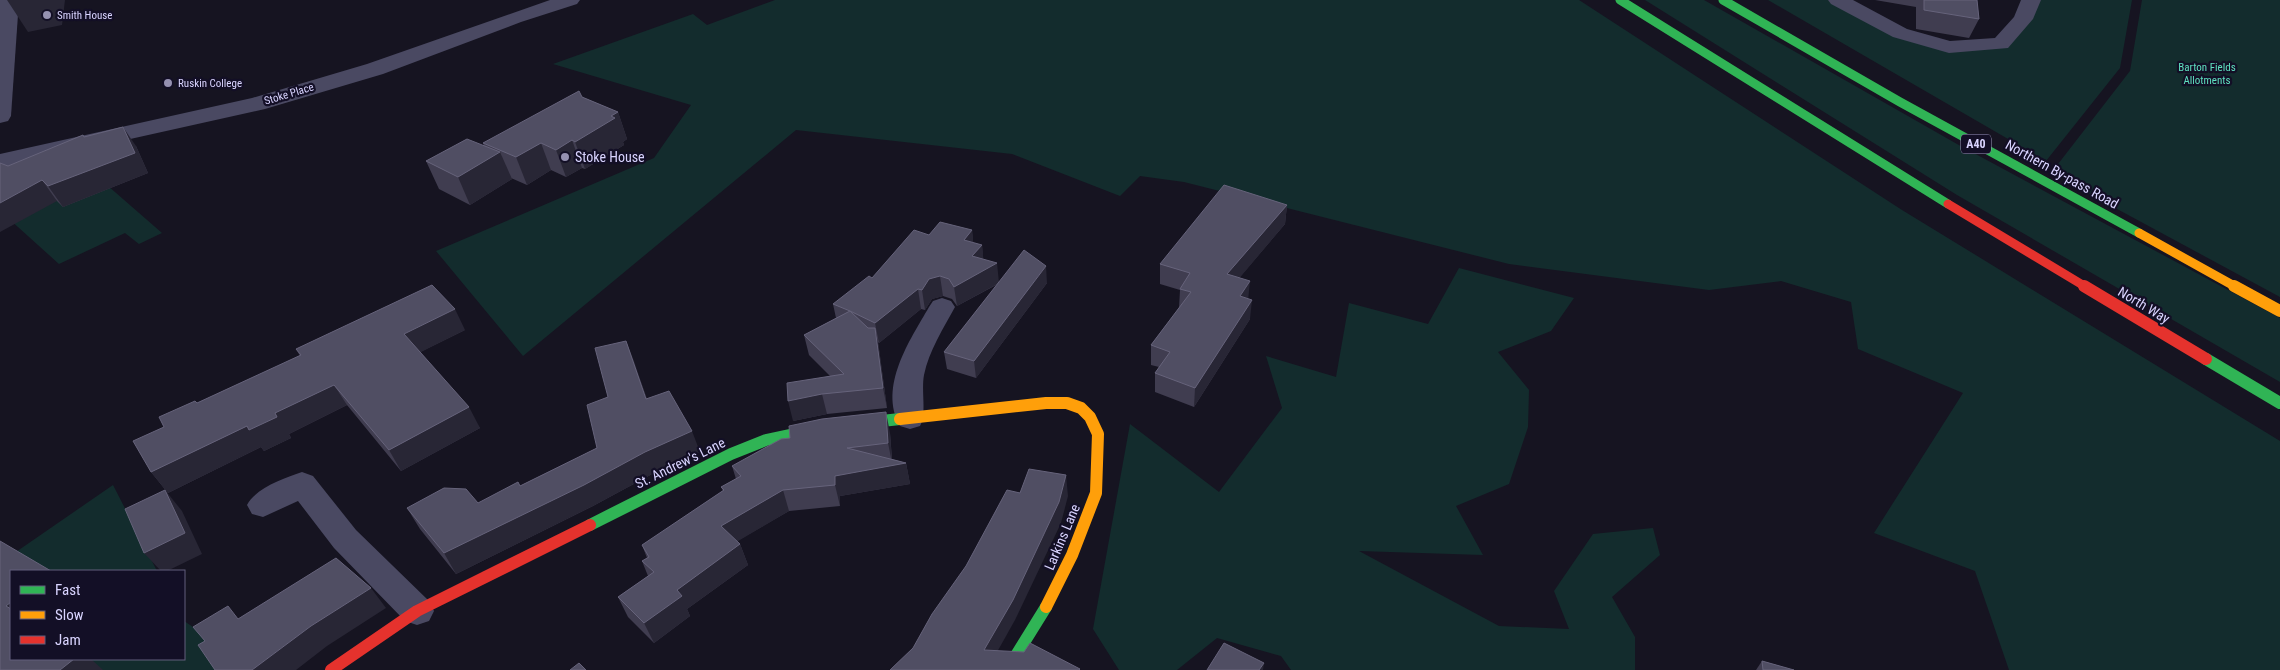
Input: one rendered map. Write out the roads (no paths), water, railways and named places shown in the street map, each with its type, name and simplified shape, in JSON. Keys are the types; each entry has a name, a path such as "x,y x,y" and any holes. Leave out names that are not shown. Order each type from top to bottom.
{"main road":[{"name":"North Way","path":"1620,0 1992,232 2280,403"},
{"name":"Northern By-pass Road","path":"1723,0 1900,102 2280,311"},
{"name":"St. Andrew's Lane","path":"330,670 416,611 731,454 766,440 828,427 1046,403 1067,403 1081,408"},
{"name":"Larkins Lane","path":"1007,670 1052,597 1072,555 1096,493 1098,434 1090,417 1081,408"}],"street":[{"path":"0,116 9,0"},
{"name":"Stoke Place","path":"0,161 201,118 256,104 375,69 514,18 570,0"},
{"path":"1838,0 1900,34 1949,47 2001,44 2024,18 2031,0"},
{"path":"910,418 907,406 910,370 942,307"},
{"path":"263,504 302,484 344,539 416,611"}],"place":[{"name":"Smith House","path":"47,15"},
{"name":"Ruskin College","path":"168,83"},
{"name":"Stoke House","path":"565,157"}],"park label":[{"name":"Barton Fields Allotments","path":"2207,73"}]}
